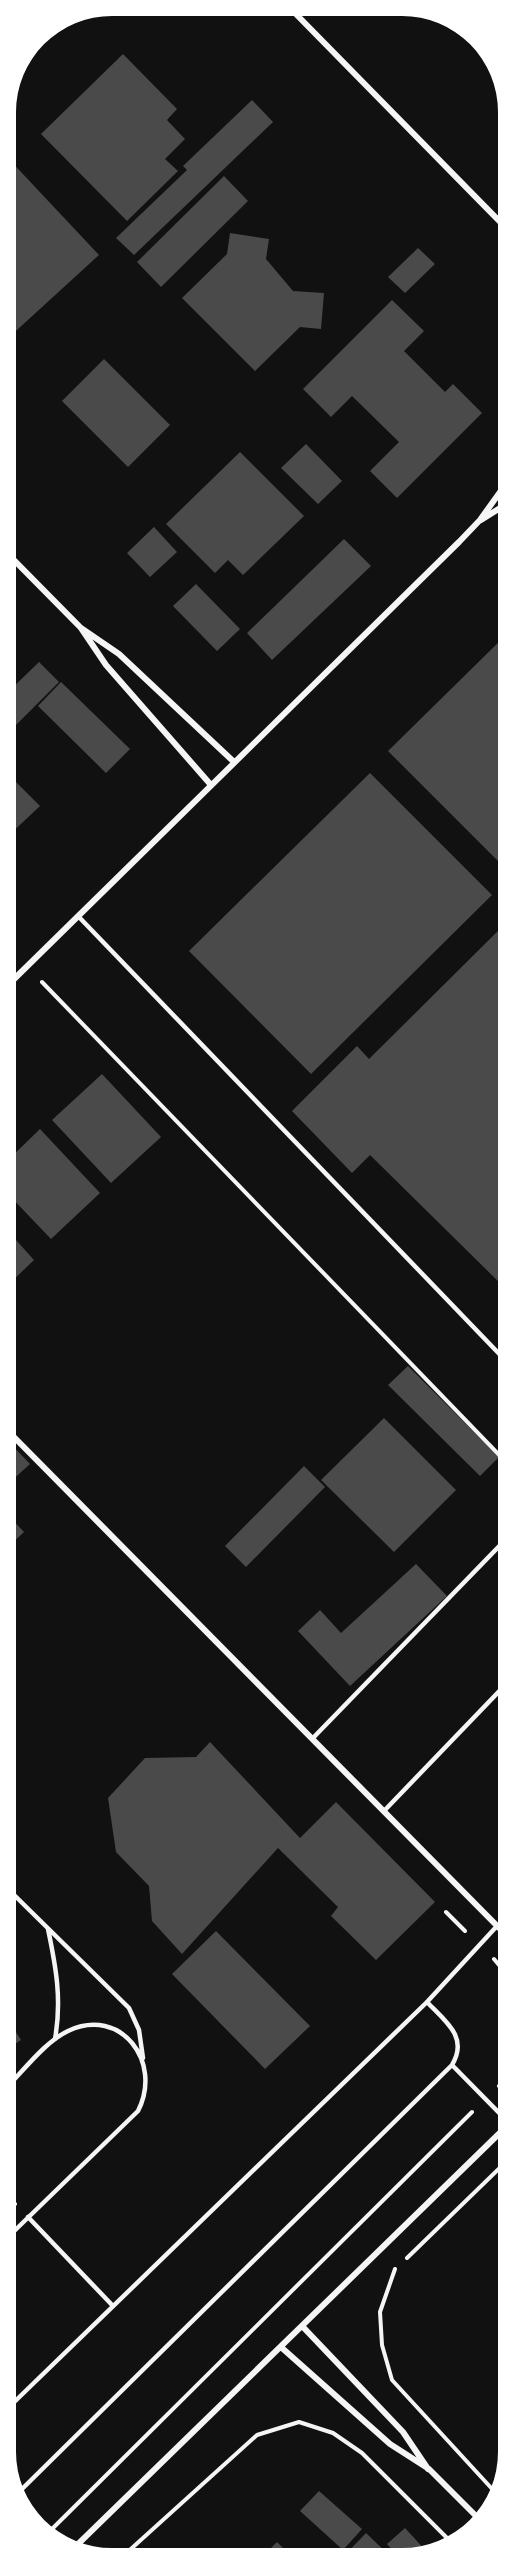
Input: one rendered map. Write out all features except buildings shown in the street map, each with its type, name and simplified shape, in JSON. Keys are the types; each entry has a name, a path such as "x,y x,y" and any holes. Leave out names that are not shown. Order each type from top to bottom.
{"street":[{"path":"298,16 498,220"},
{"path":"17,977 480,520 498,495"},
{"path":"480,520 498,509"},
{"path":"17,563 81,628 118,654 234,762"},
{"path":"81,628 105,665 211,785"},
{"path":"16,1440 497,1926"},
{"path":"80,2542 282,2348 498,2135"},
{"path":"303,2327 403,2432 429,2469 475,2515"},
{"path":"282,2348 390,2444 429,2469"}],"lane":[{"path":"78,916 498,1353"},
{"path":"312,1738 498,1546"},
{"path":"384,1811 498,1691"},
{"path":"16,1897 129,2008 139,2030 147,2086 138,2111 16,2229"},
{"path":"16,2400 427,2002 497,1926"},
{"path":"48,1929 59,1985 59,2016 55,2039"},
{"path":"24,2488 452,2065 459,2051 457,2036 427,2002"},
{"path":"16,2078 55,2039 82,2026 112,2029 126,2036 144,2060"},
{"path":"452,2065 498,2112"},
{"path":"28,2217 113,2306"}],"path":[{"path":"27,967 498,1455"},
{"path":"53,2528 498,2087"},
{"path":"404,2260 498,2170"},
{"path":"399,2265 394,2269 380,2312 382,2345 392,2380 491,2488"},
{"path":"132,2548 258,2435 299,2422 333,2433 362,2452 447,2538"}]}
